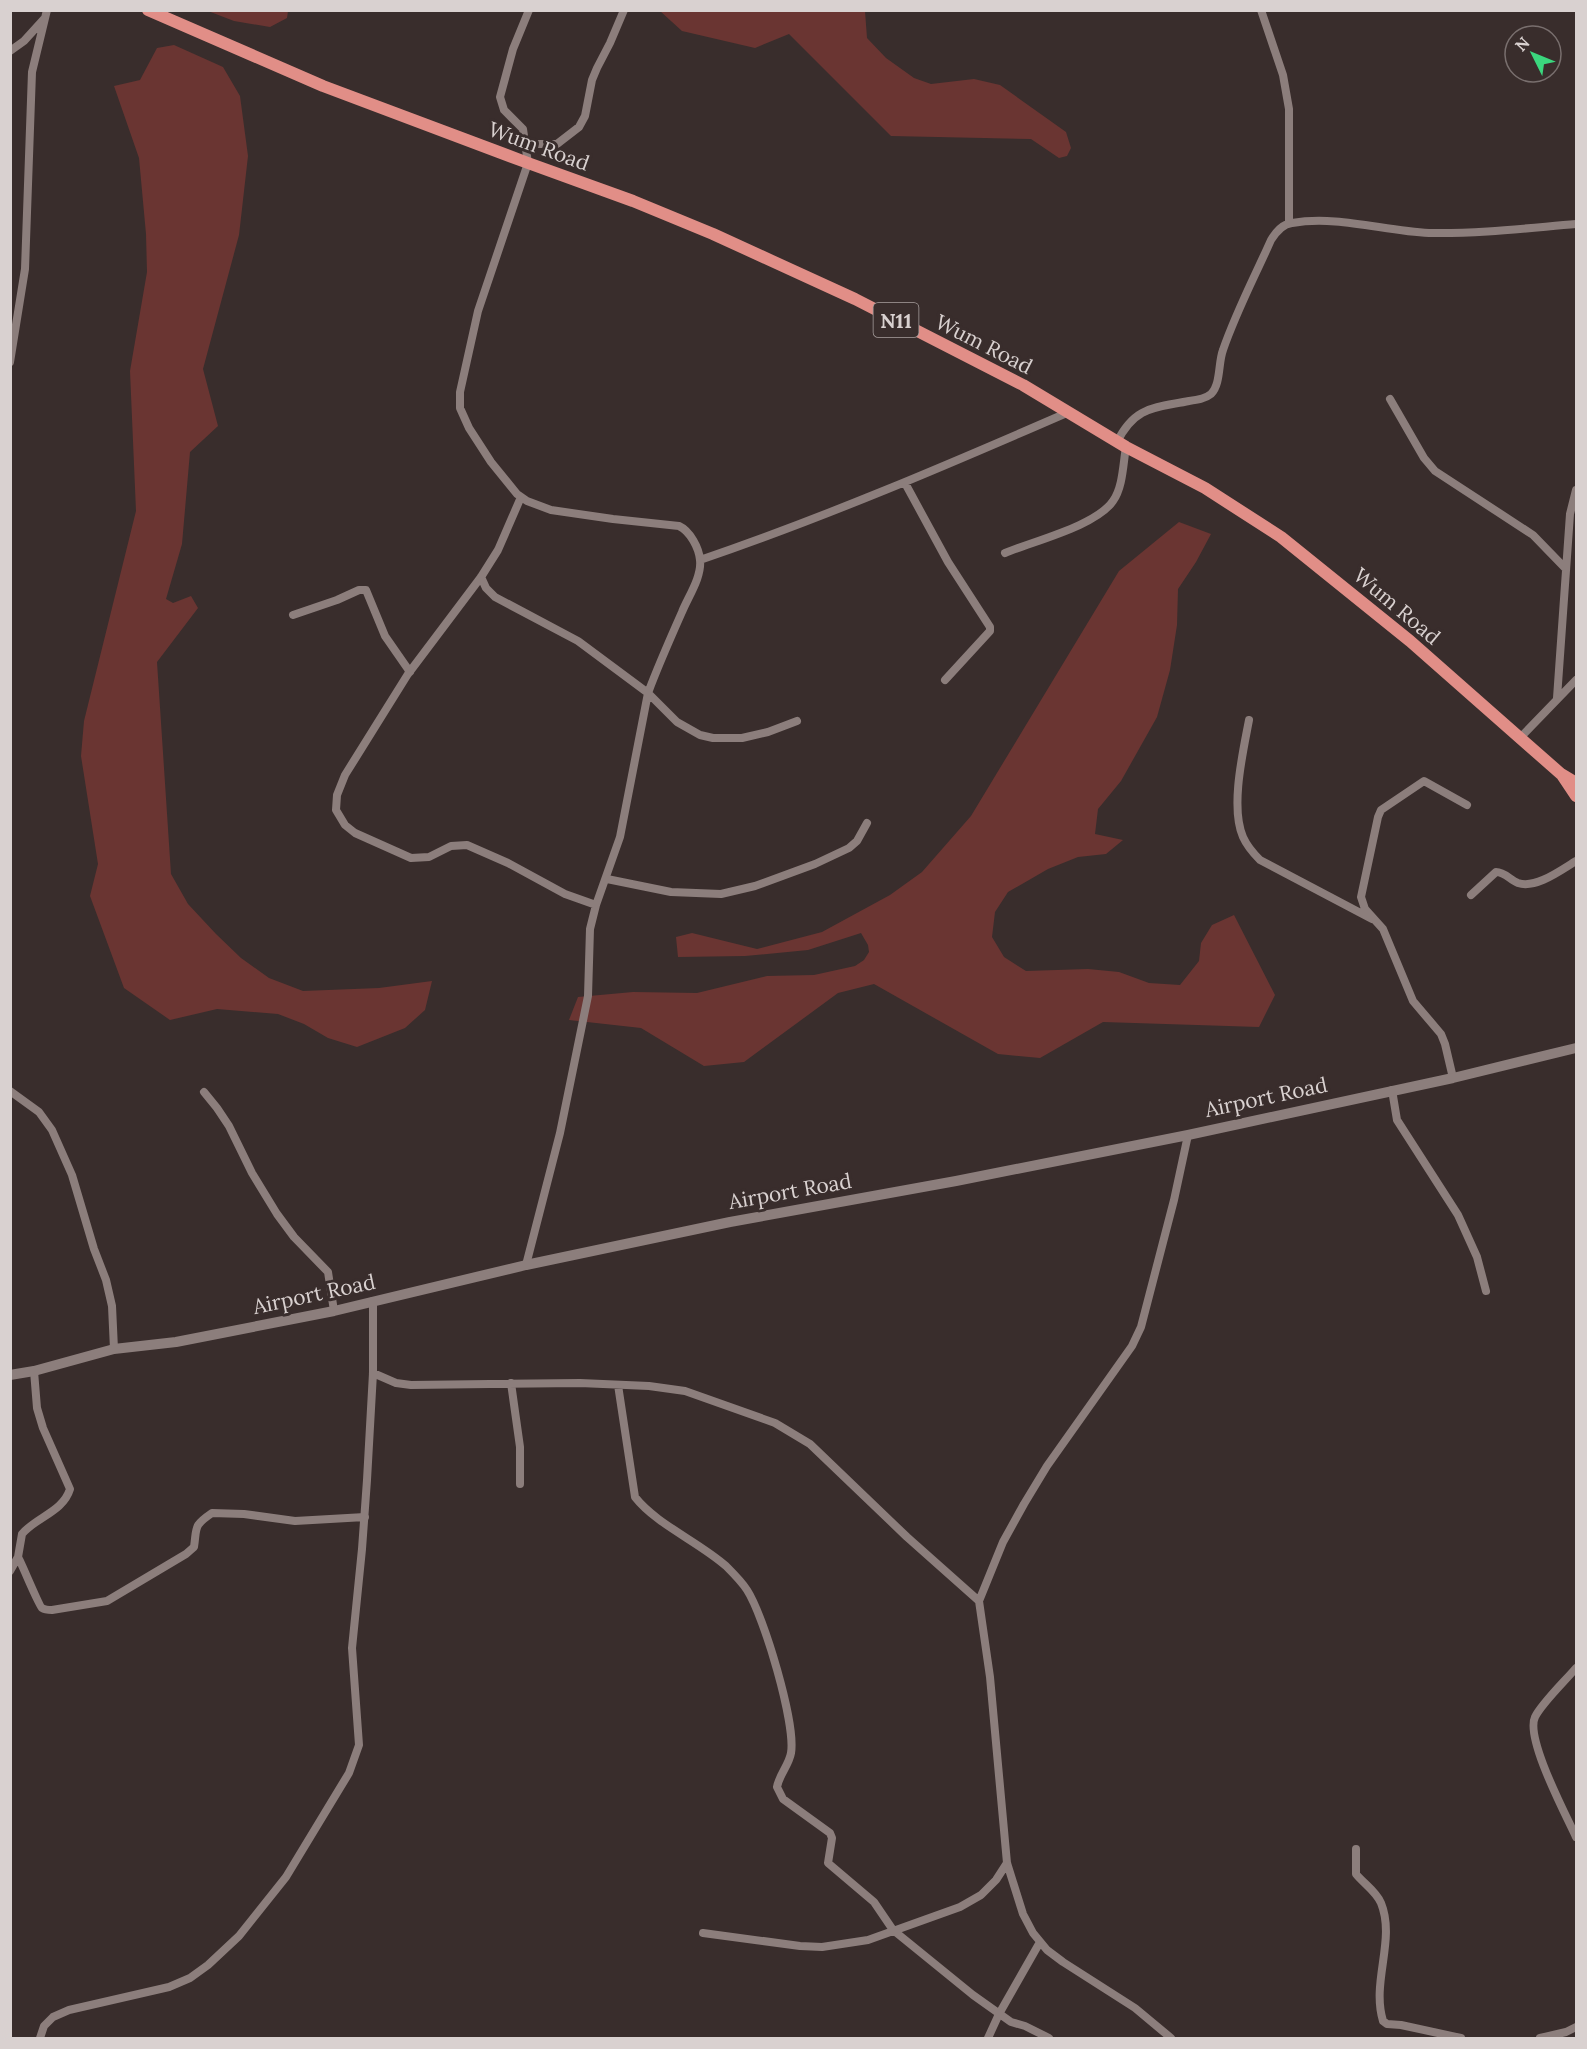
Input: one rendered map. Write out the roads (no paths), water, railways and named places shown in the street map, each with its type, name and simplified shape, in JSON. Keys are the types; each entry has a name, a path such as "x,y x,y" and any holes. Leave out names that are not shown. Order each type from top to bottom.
{"highway":[{"name":"Wum Road","path":"148,10 323,86 528,164 633,201 793,269 1023,385 1122,445 1205,488 1281,537 1410,641 1519,739 1561,774 1576,783"},
{"name":"Wum Road","path":"1561,774 1576,796"}],"main road":[{"name":"Airport Road","path":"10,1375 34,1371 114,1349 176,1341 334,1311 526,1265 730,1222 957,1181 1188,1135 1453,1078 1576,1048"}],"street":[{"path":"526,1265 560,1133 588,996 590,929 620,837 648,693 697,578 700,560 691,536 686,529 679,526 551,510 536,506 520,496 491,462 469,428 460,408 460,392 478,311 528,164 523,129 504,110 500,97 513,49 529,10"},
{"path":"525,144 557,144 579,127 585,116 592,80 624,10"},
{"path":"1261,10 1283,75 1289,109 1289,223"},
{"path":"10,51 24,41 46,13"},
{"path":"10,362 26,269 32,72 46,13"},
{"path":"1005,553 1056,535 1102,512 1112,502 1118,490 1124,428 1134,417 1144,411 1204,398 1214,390 1228,335 1271,240 1279,229 1289,223 1338,222 1429,233 1576,224"},
{"path":"1390,399 1424,459 1435,471 1533,535 1566,569"},
{"path":"700,560 780,533 905,483 1069,412"},
{"path":"905,483 948,562 990,627 990,631 945,680"},
{"path":"1557,698 1570,514 1576,489"},
{"path":"520,496 498,550 481,577 410,672 345,775 336,802 336,810 345,825 355,833 411,858 429,856 451,846 467,845 508,863 565,894 596,905"},
{"path":"481,577 486,588 495,597 578,641 648,693 677,722 700,735 713,738 742,738 768,732 796,721"},
{"path":"293,615 359,590 366,590 385,636 410,672"},
{"path":"1519,739 1576,680"},
{"path":"1249,720 1239,778 1239,824 1250,849 1260,860 1378,922"},
{"path":"1453,1078 1441,1034 1413,1001 1383,929 1365,909 1361,897 1379,813 1424,781 1467,805"},
{"path":"607,879 671,892 721,894 755,886 815,864 849,848 857,842 867,823"},
{"path":"1471,896 1496,872 1526,884 1540,881 1576,861"},
{"path":"10,1090 39,1112 52,1130 72,1175 110,1298 114,1349"},
{"path":"1392,1090 1397,1120 1458,1215 1477,1257 1486,1292"},
{"path":"204,1092 229,1126 252,1173 277,1214 294,1237 328,1272 334,1311"},
{"path":"1171,2038 1135,2008 1047,1950 1023,1914 1006,1863 990,1677 979,1601 1003,1542 1024,1504 1047,1466 1132,1346 1146,1308 1188,1135"},
{"path":"40,2038 44,2026 52,2017 170,1988 190,1978 208,1965 239,1936 286,1877 349,1773 358,1745 351,1648 365,1517 373,1373 373,1301"},
{"path":"10,1571 18,1557 22,1534 62,1504 70,1489 43,1428 38,1408 34,1371"},
{"path":"373,1373 396,1383 411,1385 511,1383 649,1386 685,1391 775,1424 810,1444 907,1537 979,1601"},
{"path":"511,1383 520,1447 520,1484"},
{"path":"618,1385 635,1497 643,1507 702,1547 726,1567 747,1590 763,1623 779,1678 790,1729 791,1752 786,1769 778,1783 779,1792 783,1798 830,1833 832,1838 828,1863 874,1902 893,1930 999,2014 1011,2022 1049,2038"},
{"path":"18,1557 39,1604 45,1610 52,1610 107,1601 186,1554 194,1547 194,1534 197,1527 212,1513 295,1521 365,1517"},
{"path":"1576,1668 1535,1717 1532,1729 1551,1782 1576,1837"},
{"path":"1356,1849 1356,1874 1381,1902 1384,1917 1385,1935 1379,1986 1383,2021 1388,2024 1461,2038"},
{"path":"703,1933 822,1947 868,1940 960,1907 981,1894 996,1880 1006,1863"},
{"path":"988,2038 1040,1942"},
{"path":"1540,2038 1566,2032 1576,2027"}]}
